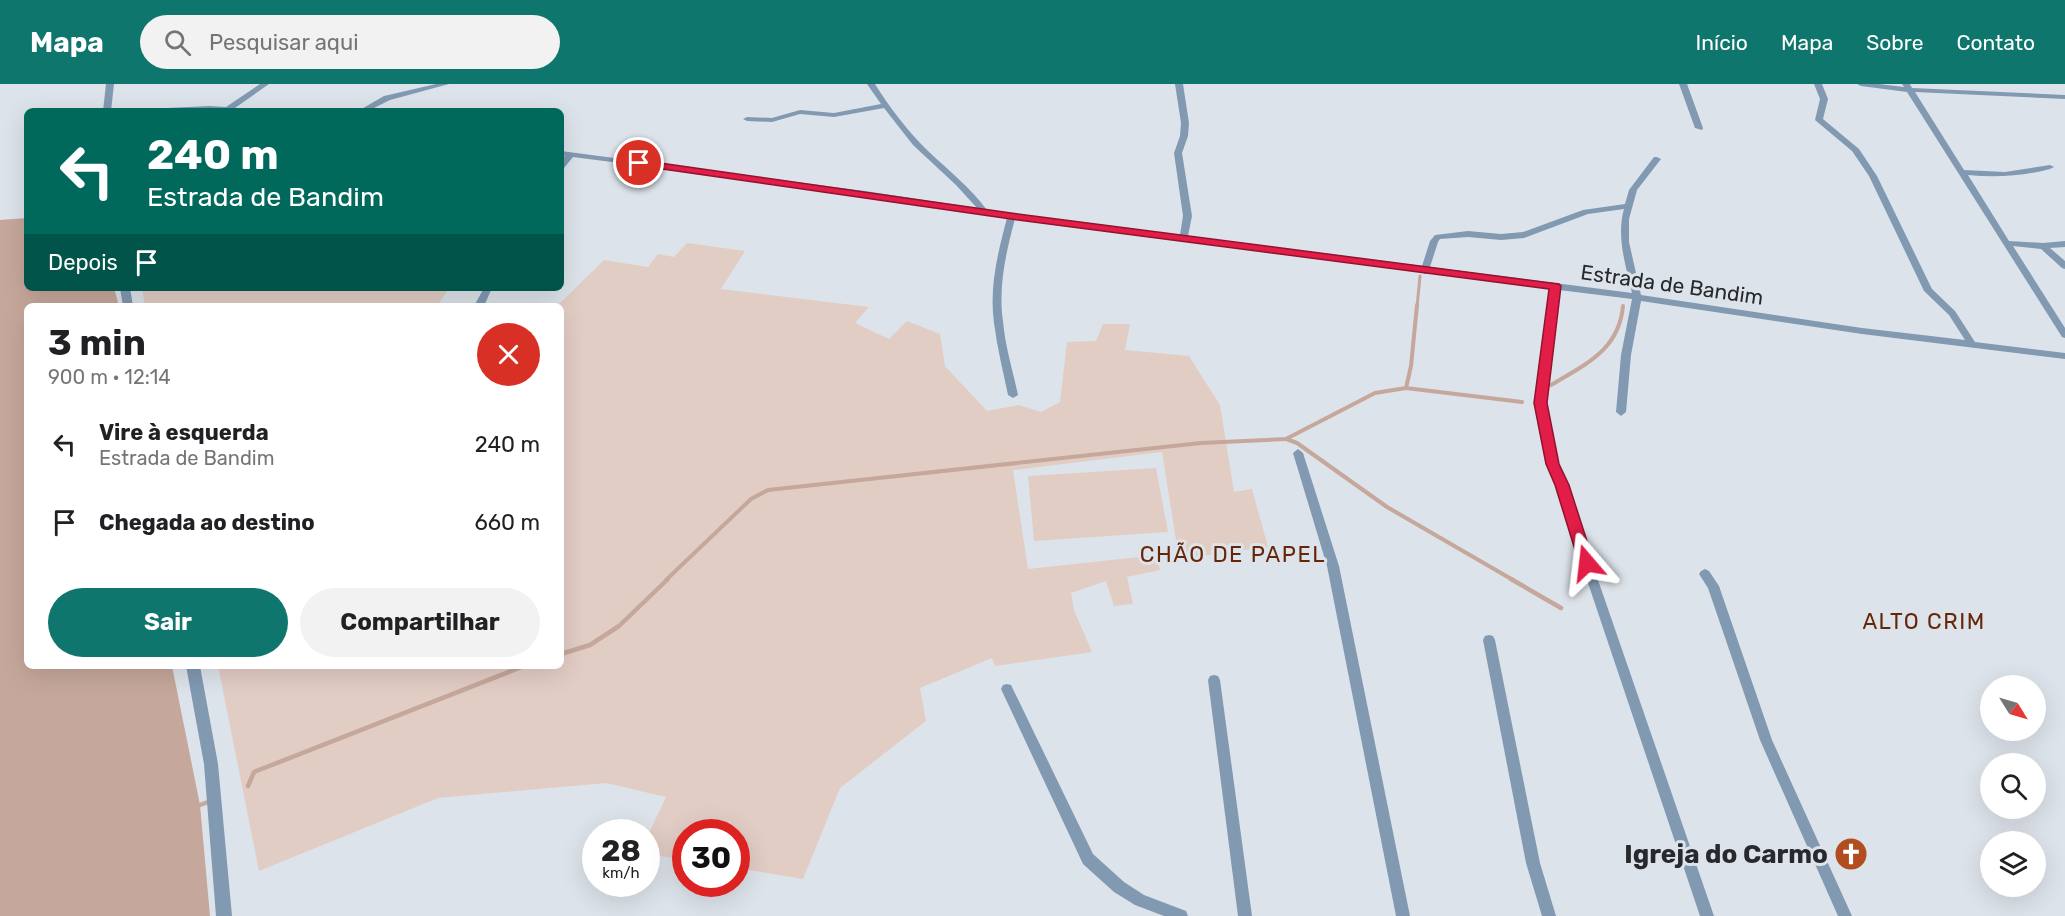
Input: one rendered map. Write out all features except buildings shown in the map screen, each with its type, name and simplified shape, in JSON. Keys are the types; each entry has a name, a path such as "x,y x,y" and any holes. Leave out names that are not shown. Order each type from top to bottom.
{"street":[{"path":"107,108 110,84"},
{"path":"229,108 265,84"},
{"path":"368,108 387,98 445,84"},
{"path":"871,84 885,106 916,143 969,191 984,212"},
{"path":"1179,84 1184,137 1178,151 1178,163 1189,217 1184,237"},
{"path":"1683,84 1699,128"},
{"path":"1818,84 1825,100 1819,120 1855,149 1873,176 1928,291 1952,313 1972,344"},
{"path":"1861,84 2034,98 2065,97"},
{"path":"1907,87 2065,335"},
{"path":"747,119 772,120 800,112 834,115 885,106"},
{"name":"Estrada de Bandim","path":"564,153 1011,216 1636,297 1862,331 2065,356"},
{"path":"564,162 571,154"},
{"path":"1621,412 1626,355 1636,297 1625,242 1625,219 1628,206 1641,177 1657,159"},
{"path":"1961,172 1994,176 2016,175 2050,167"},
{"path":"1425,270 1434,241 1438,237 1468,234 1502,237 1524,235 1586,212 1628,206"},
{"path":"1011,216 1002,252 997,301 998,322 1013,395"},
{"path":"2006,243 2043,246 2065,244"},
{"path":"2043,246 2065,266"},
{"path":"1555,286 1540,403 1545,431 1553,464 1707,916"},
{"path":"1298,453 1333,566 1403,916"},
{"path":"1705,574 1713,586 1766,740 1845,916"},
{"path":"1489,640 1533,863 1549,916"},
{"path":"194,669 210,764 224,916"},
{"path":"1214,680 1245,916"},
{"path":"1007,689 1088,859 1101,873 1126,892 1181,916"}],"shaded area":[{"path":"24,218 24,291 115,291 118,303 24,303 24,669 173,669 200,805 210,916 0,916 0,220"},
{"path":"687,243 745,251 721,289 869,307 855,323 889,339 907,321 940,334 945,366 987,411 1019,405 1041,412 1060,402 1067,342 1096,341 1103,324 1130,324 1125,350 1189,356 1220,405 1234,492 1252,489 1268,547 1179,559 1162,452 1013,470 1028,569 1157,555 1160,570 1127,577 1133,604 1114,606 1106,581 1071,593 1074,610 1092,652 995,666 992,658 920,688 926,721 840,788 803,879 750,870 750,819 672,819 672,858 660,856 660,819 656,819 666,797 606,783 438,798 259,871 219,669 564,669 564,303 560,303 604,260 648,267 658,254 674,257"},
{"path":"142,291 447,291 439,303 144,303"},
{"path":"1156,468 1168,532 1034,541 1028,476"}],"waterway":[{"path":"1417,307 1420,276"},
{"path":"1406,388 1411,366 1417,305"},
{"path":"1551,385 1588,362 1608,345 1615,334 1623,306"},
{"path":"1286,439 1375,393 1406,388"},
{"path":"1406,388 1522,402"},
{"path":"666,580 751,499 768,490 1201,443 1286,439"},
{"path":"1286,439 1297,443 1387,507 1513,580"},
{"path":"564,653 590,645 619,626 668,579"},
{"path":"1511,579 1561,608"},
{"path":"248,786 254,772 516,669"},
{"path":"200,805 208,802"}],"place":[{"name":"Igreja do Carmo","path":"1851,854"}],"district":[{"name":"CHÃO DE PAPEL","path":"1233,554"},
{"name":"ALTO CRIM","path":"1924,621"}],"route":[{"path":"639,163 865,193 1011,216 1555,286 1540,403 1553,464 1587,563"}]}
